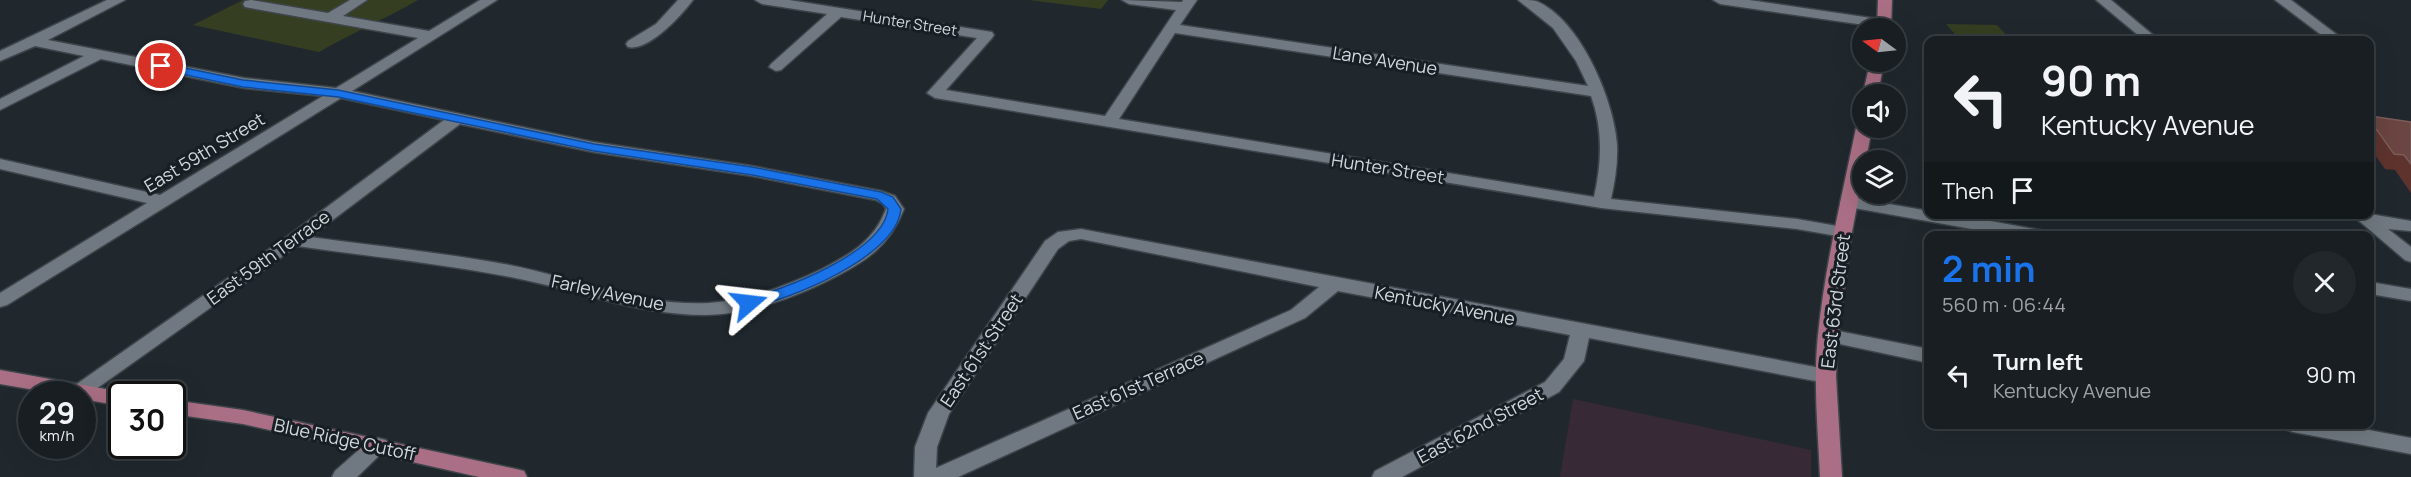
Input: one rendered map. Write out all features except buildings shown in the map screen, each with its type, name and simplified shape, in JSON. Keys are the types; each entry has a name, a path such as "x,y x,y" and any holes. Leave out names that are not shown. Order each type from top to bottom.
{"main road":[{"path":"1885,0 1885,18"},
{"name":"East 63rd Street","path":"1831,477 1826,376 1828,335 1843,232 1862,138"},
{"path":"0,377 20,381"},
{"name":"Blue Ridge Cutoff","path":"186,409 243,417 516,477"}],"street":[{"path":"0,57 118,0"},
{"path":"282,10 303,0"},
{"path":"330,18 360,0"},
{"name":"East 59th Street","path":"0,301 490,0"},
{"path":"633,44 662,27 686,0"},
{"name":"Hunter Street","path":"762,0 987,35 935,93 1601,203 1797,224 1843,232"},
{"path":"1109,122 1187,3 1129,0"},
{"path":"1525,0 1549,15 1560,26 1576,48 1598,92 1606,118 1609,145 1607,178 1601,203"},
{"path":"1720,0 1852,21"},
{"path":"2103,0 2147,36"},
{"path":"2282,0 2332,36"},
{"path":"250,4 431,36"},
{"path":"776,68 838,12"},
{"name":"Lane Avenue","path":"1171,28 1598,92"},
{"path":"33,41 243,83 338,93 457,118"},
{"path":"0,105 99,54"},
{"name":"Farley Avenue","path":"294,240 506,270 647,303 706,309 763,300 822,277 862,253 885,230 894,214 895,209 889,200 881,196 752,171 594,147 457,118"},
{"name":"East 59th Terrace","path":"95,381 294,240 457,118"},
{"path":"0,164 162,201"},
{"path":"1849,202 1924,215"},
{"path":"1947,219 2016,231"},
{"path":"2365,219 2411,256"},
{"path":"2373,219 2411,226"},
{"name":"Kentucky Avenue","path":"1064,236 1081,234 1826,376"},
{"name":"East 61st Street","path":"925,477 926,447 939,413 1051,245 1064,236"},
{"name":"East 61st Terrace","path":"937,477 1298,314 1334,284"},
{"path":"2374,289 2411,295"},
{"name":"East 62nd Street","path":"1386,476 1552,387 1574,361 1581,331"},
{"path":"1828,335 1924,355"},
{"path":"2320,429 2411,446"},
{"path":"343,477 378,446"}],"shaded area":[{"path":"1573,399 1811,450 1811,477 1560,477"}],"green space":[{"path":"243,0 418,0 319,52 193,25"},
{"path":"1029,0 1108,0 1101,9"},
{"path":"1946,24 1997,25 2007,36 1956,36"}],"route":[{"path":"161,66 243,83 290,90 338,93 594,147 752,171 881,196 889,200 895,209 894,216 885,230 862,253 822,277 763,300 749,303"}]}
